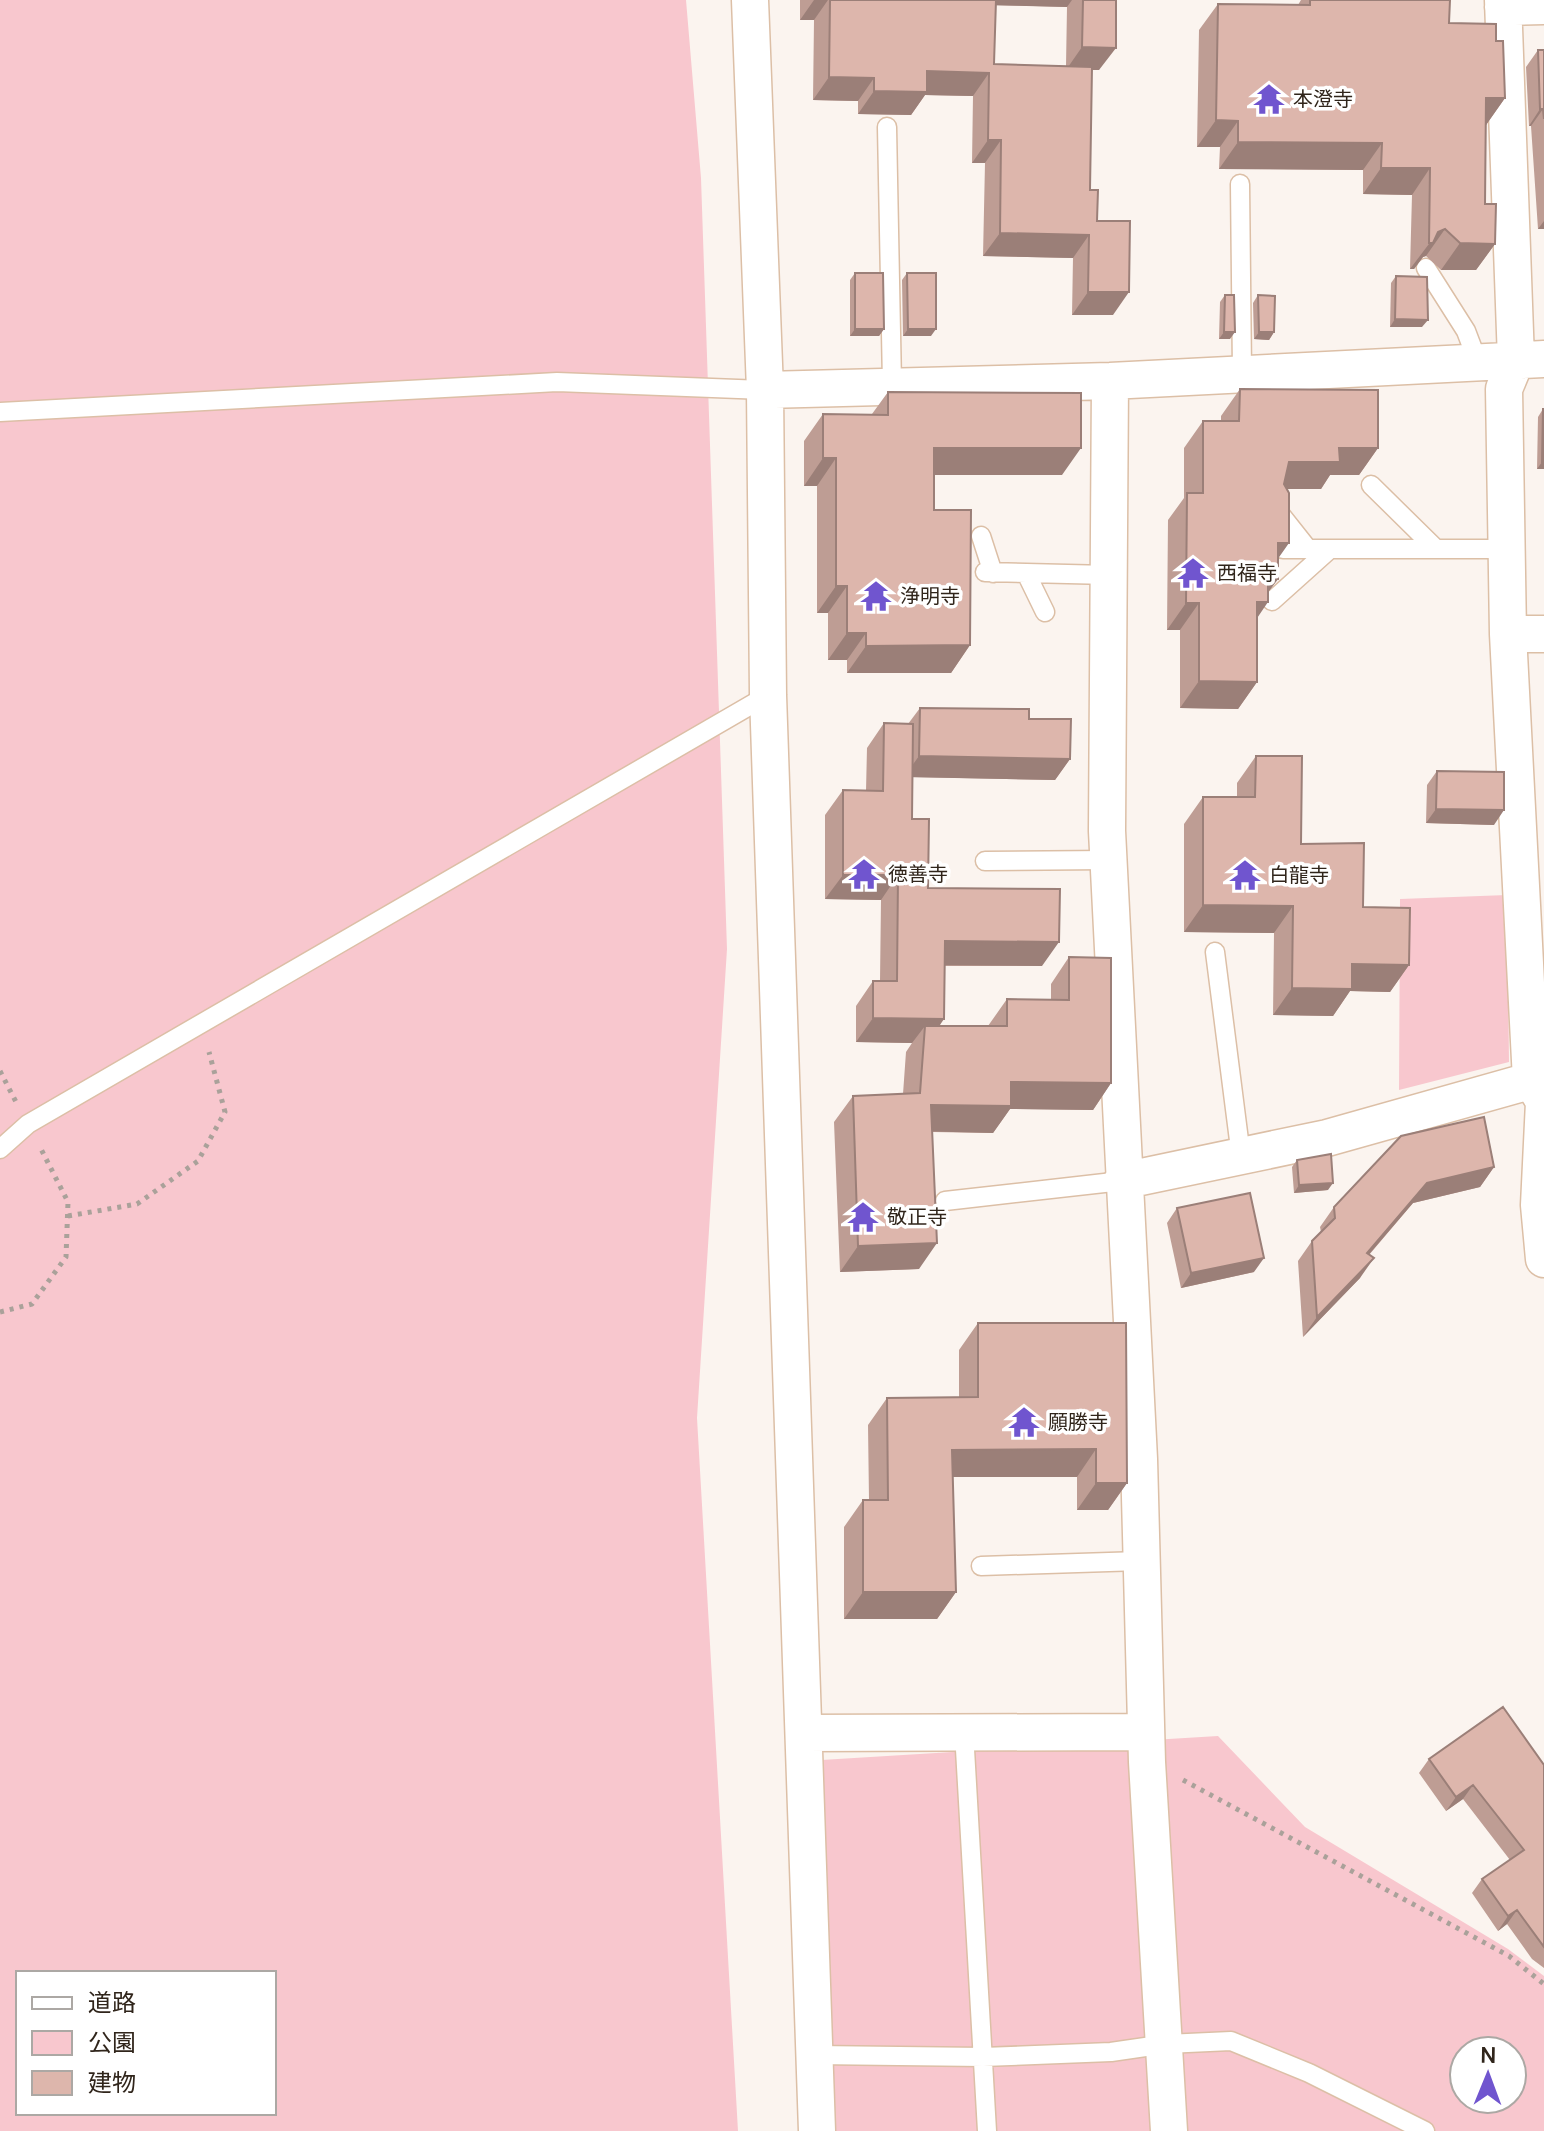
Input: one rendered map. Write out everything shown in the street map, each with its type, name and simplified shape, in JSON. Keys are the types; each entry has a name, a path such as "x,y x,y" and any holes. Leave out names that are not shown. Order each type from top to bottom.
{"street":[{"path":"750,0 765,390 768,695 817,2131"},
{"path":"1544,6 1503,3 1530,359 1504,389 1508,634 1541,1090 1539,1205 1544,1259"},
{"path":"765,390 892,384 1110,381 1530,359"},
{"path":"1110,381 1108,860 1122,1181 1139,1459 1146,1747 1169,2131"},
{"path":"1508,634 1544,634"},
{"path":"1122,1181 1541,1090"},
{"path":"804,1733 964,1732 1146,1747"}],"lane":[{"path":"887,127 892,384"},
{"path":"1240,184 1242,372"},
{"path":"1426,268 1466,331 1477,360"},
{"path":"0,412 557,382 765,390"},
{"path":"1371,485 1435,548"},
{"path":"1277,510 1308,549"},
{"path":"981,536 989,572 1109,575"},
{"path":"1283,549 1507,549"},
{"path":"1272,601 1330,549"},
{"path":"1026,573 1045,612"},
{"path":"0,1149 28,1124 768,695"},
{"path":"985,861 1108,860"},
{"path":"1215,952 1241,1156"},
{"path":"945,1201 1122,1181"},
{"path":"981,1566 1140,1561"},
{"path":"964,1732 987,2131"},
{"path":"815,2055 983,2057 1111,2052 1166,2044 1231,2041 1309,2073 1425,2131"}],"path":[{"path":"68,1216 137,1204 198,1161 225,1112 201,1023"},
{"path":"0,1312 32,1304 66,1257 68,1202 28,1124"},
{"path":"1146,1747 1509,1956 1544,1984"}],"green space":[{"path":"0,0 686,0 701,178 727,949 697,1418 738,2131 0,2131"},
{"path":"1507,895 1509,1062 1399,1090 1400,899"},
{"path":"1218,1736 1305,1827 1508,1949 1544,1976 1544,2131 826,2131 805,1761"}],"building":[{"path":"830,0 996,0 994,64 1092,67 1090,190 1098,190 1097,221 1130,221 1129,292 1088,292 1089,235 1000,233 1001,140 988,140 989,73 927,71 927,92 874,91 874,78 829,77"},
{"path":"1083,0 1116,0 1116,48 1082,47"},
{"path":"1310,0 1450,0 1449,23 1496,24 1496,41 1503,41 1505,98 1486,98 1485,204 1496,204 1495,244 1460,243 1445,229 1438,232 1433,243 1429,243 1430,168 1381,168 1382,143 1238,142 1238,121 1216,120 1218,4 1310,5"},
{"path":"1538,50 1544,50 1544,119 1543,109 1540,109"},
{"path":"855,273 883,273 884,329 855,329"},
{"path":"907,273 936,273 936,329 908,329"},
{"path":"1396,276 1427,277 1428,320 1395,319"},
{"path":"1225,295 1234,295 1235,332 1224,332"},
{"path":"1258,295 1275,296 1274,332 1259,332"},
{"path":"1240,389 1378,390 1378,448 1339,448 1340,462 1289,462 1284,484 1289,493 1289,543 1278,543 1278,579 1268,578 1268,602 1257,602 1257,682 1199,681 1199,603 1186,603 1187,493 1203,493 1203,421 1239,421"},
{"path":"888,392 1081,393 1081,448 934,448 934,510 971,510 970,645 866,646 866,633 847,633 847,586 836,586 836,458 823,458 823,414 888,415"},
{"path":"1543,409 1544,462 1542,462"},
{"path":"920,708 1029,709 1029,719 1071,719 1070,759 919,756"},
{"path":"884,723 913,724 912,819 929,819 928,888 1060,889 1059,942 945,941 944,1019 873,1018 873,981 897,981 898,875 843,875 843,790 883,791"},
{"path":"1256,756 1302,756 1301,844 1364,843 1363,907 1410,908 1409,965 1352,964 1352,989 1292,988 1293,906 1203,905 1203,797 1255,797"},
{"path":"1437,771 1504,772 1504,810 1436,809"},
{"path":"1069,957 1111,958 1111,1083 1011,1082 1011,1106 931,1105 937,1243 858,1246 853,1096 920,1093 925,1026 1007,1026 1007,999 1069,1000"},
{"path":"1484,1117 1494,1167 1427,1183 1367,1253 1374,1258 1317,1317 1312,1241 1335,1218 1334,1207 1401,1136"},
{"path":"1331,1154 1333,1183 1299,1185 1297,1160"},
{"path":"1250,1193 1264,1258 1191,1273 1177,1208"},
{"path":"978,1323 1126,1323 1127,1483 1096,1483 1096,1449 952,1450 956,1592 863,1592 863,1500 888,1500 887,1398 978,1397"},
{"path":"1503,1707 1544,1765 1544,1947 1517,1910 1508,1916 1482,1879 1524,1850 1473,1785 1456,1797 1429,1759"}],"place":[{"name":"本澄寺","path":"1269,99"},
{"name":"西福寺","path":"1193,573"},
{"name":"浄明寺","path":"876,596"},
{"name":"徳善寺","path":"864,874"},
{"name":"白龍寺","path":"1245,875"},
{"name":"敬正寺","path":"863,1217"},
{"name":"願勝寺","path":"1024,1422"}]}
